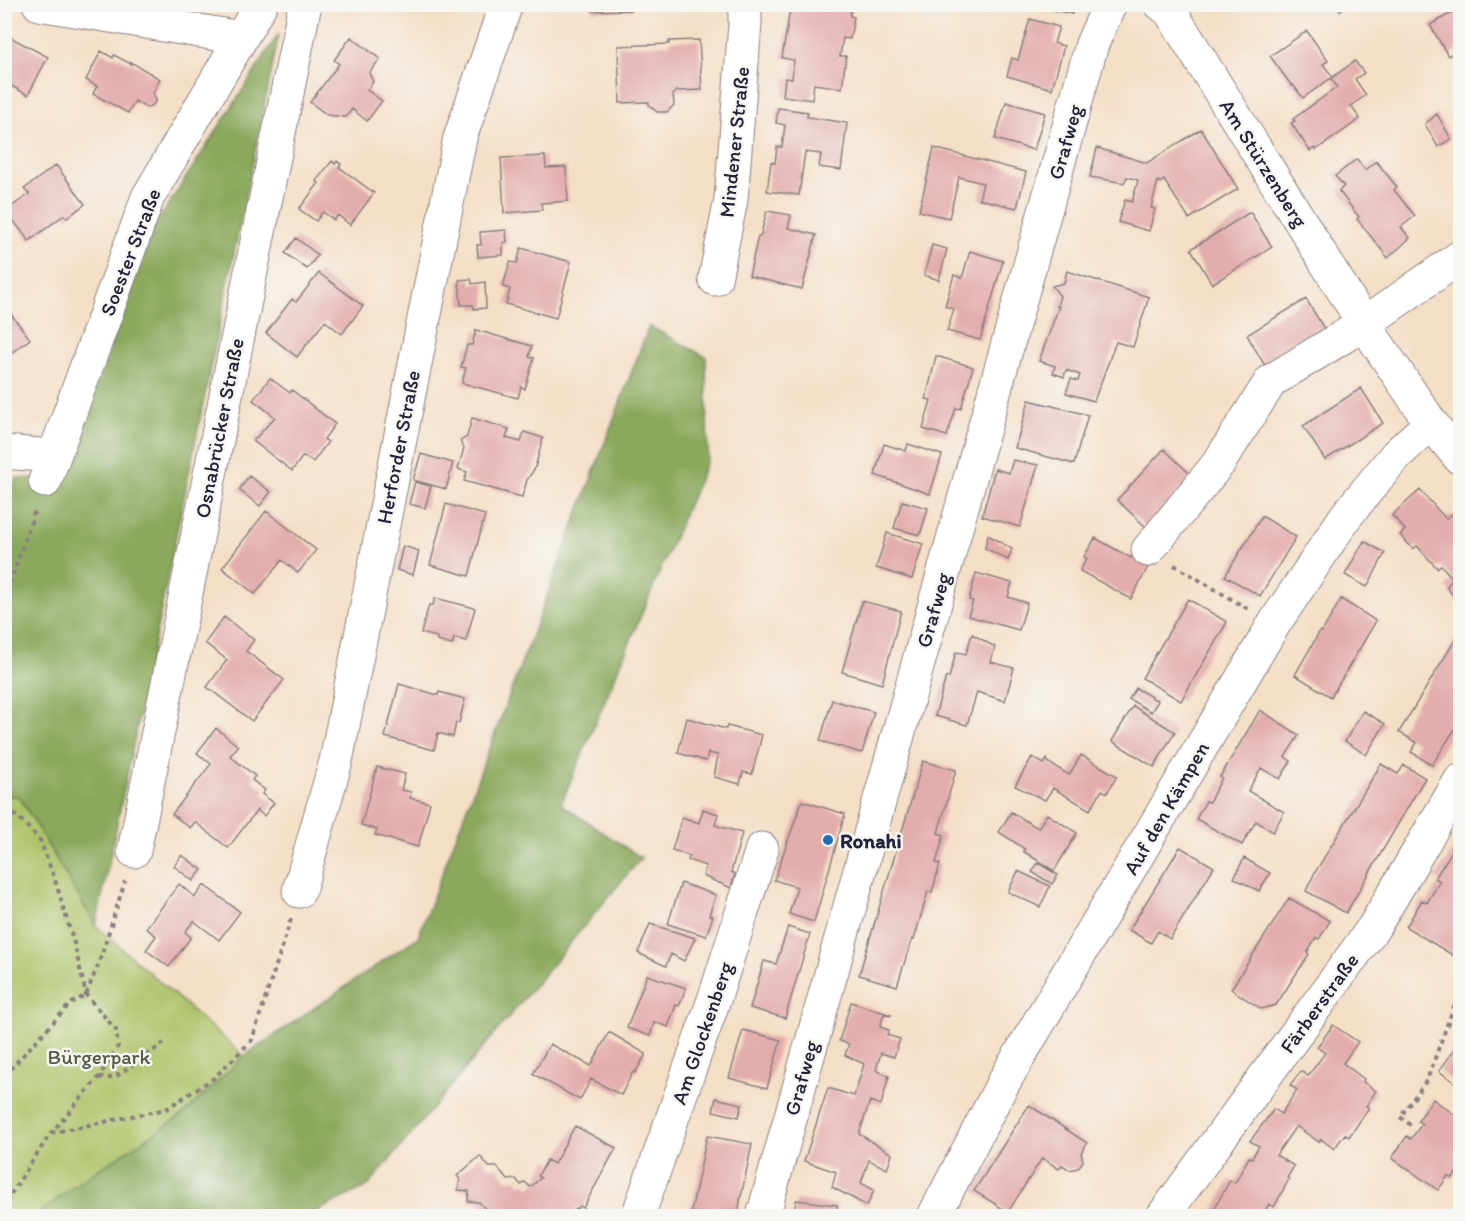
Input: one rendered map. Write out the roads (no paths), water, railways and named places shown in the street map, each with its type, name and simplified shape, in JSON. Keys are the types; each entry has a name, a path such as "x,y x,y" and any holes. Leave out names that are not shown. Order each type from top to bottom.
{"street":[{"path":"39,4 241,38"},
{"name":"Soester Straße","path":"4,452 49,469 148,197 261,4"},
{"name":"Osnabrücker Straße","path":"134,851 304,4"},
{"name":"Herforder Straße","path":"300,891 336,761 460,138 506,4"},
{"name":"Mindener Straße","path":"715,279 731,200 745,4"},
{"name":"Am Stürzenberg","path":"1161,4 1170,11 1364,324 1431,423 1461,458"},
{"name":"Grafweg","path":"763,1216 1092,44 1119,5"},
{"path":"1148,550 1218,464 1271,381 1364,324 1461,257"},
{"name":"Auf den Kämpen","path":"934,1216 1002,1085 1274,624 1346,516 1396,455 1431,423"},
{"name":"Färberstraße","path":"1163,1216 1374,927 1461,781"},
{"name":"Am Glockenberg","path":"638,1216 716,994 762,849"}],"place":[{"name":"Ronahi","path":"828,840"}],"park label":[{"name":"Bürgerpark","path":"99,1056"}]}
